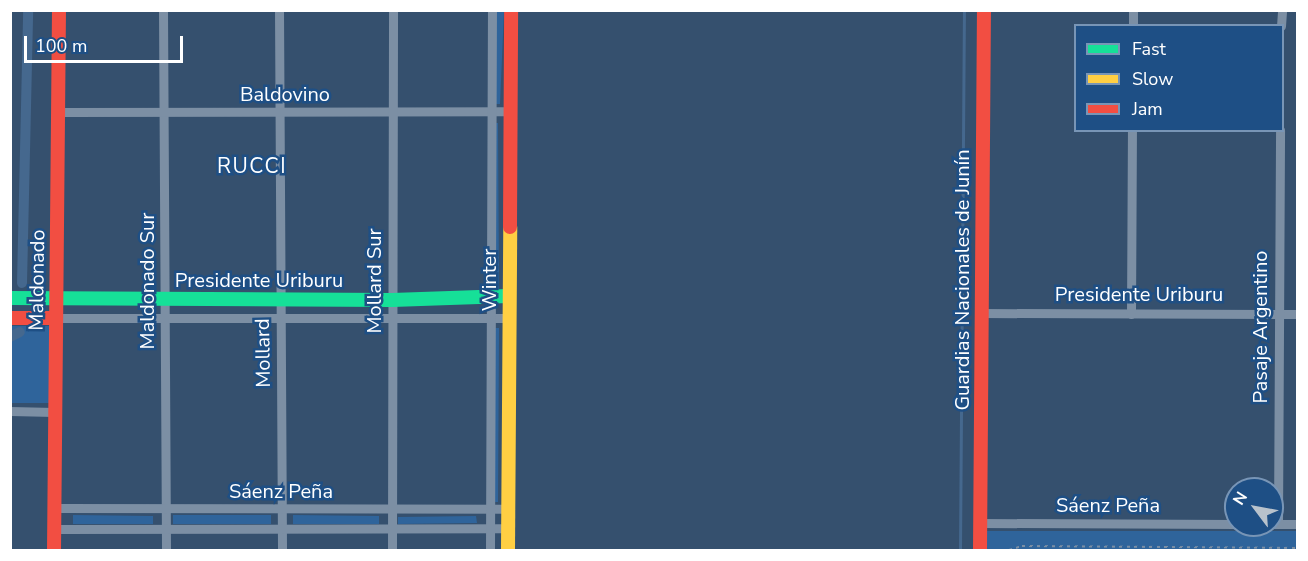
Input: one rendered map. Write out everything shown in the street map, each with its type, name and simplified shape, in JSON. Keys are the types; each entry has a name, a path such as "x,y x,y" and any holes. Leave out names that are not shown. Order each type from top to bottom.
{"street":[{"name":"Maldonado","path":"54,550 54,412 60,112 59,10"},
{"name":"Maldonado Sur","path":"163,10 166,550"},
{"name":"Mollard","path":"279,10 282,550"},
{"name":"Mollard Sur","path":"392,550 393,10"},
{"name":"Winter","path":"490,550 492,10"},
{"name":"Winter","path":"508,550 511,10"},
{"name":"Guardias Nacionales de Junín","path":"980,550 984,10"},
{"name":"Baldovino","path":"60,112 510,111"},
{"path":"1131,314 1132,132"},
{"name":"Pasaje Argentino","path":"1276,477 1280,132"},
{"name":"Presidente Uriburu","path":"10,298 392,300 508,296"},
{"name":"Presidente Uriburu","path":"981,314 1298,314"},
{"name":"Presidente Uriburu","path":"10,318 165,320 491,316 508,318"},
{"path":"10,411 54,412"},
{"name":"Sáenz Peña","path":"54,508 508,509"},
{"name":"Sáenz Peña","path":"980,523 1224,524"},
{"name":"Sáenz Peña","path":"54,529 282,532 508,528"}],"path":[{"path":"1009,550 1022,546 1298,548"}],"shaded area":[{"path":"496,11 504,11 500,104 493,104"},
{"path":"493,123 498,123 499,289 493,289"},
{"path":"11,326 49,326 49,403 11,403"},
{"path":"491,328 499,328 498,502 490,502"},
{"path":"73,515 153,516 153,524 73,524"},
{"path":"173,515 271,515 271,524 173,524"},
{"path":"293,515 379,516 379,524 293,524"},
{"path":"476,516 477,523 398,524 398,517"},
{"path":"987,531 1224,531 1224,537 1284,537 1284,531 1297,531 1297,550 987,550"}],"waterway":[{"path":"22,283 28,10"},
{"path":"960,550 964,10"},
{"path":"10,337 20,332"}],"traffic: fast":[{"path":"10,298 392,300 508,296"}],"traffic: slow":[{"path":"508,550 510,227"}],"traffic: jam":[{"path":"54,550 59,10"},
{"path":"510,227 511,10"},
{"path":"980,550 984,10"},
{"path":"10,318 56,318"}],"district":[{"name":"RUCCI","path":"252,166"}]}
